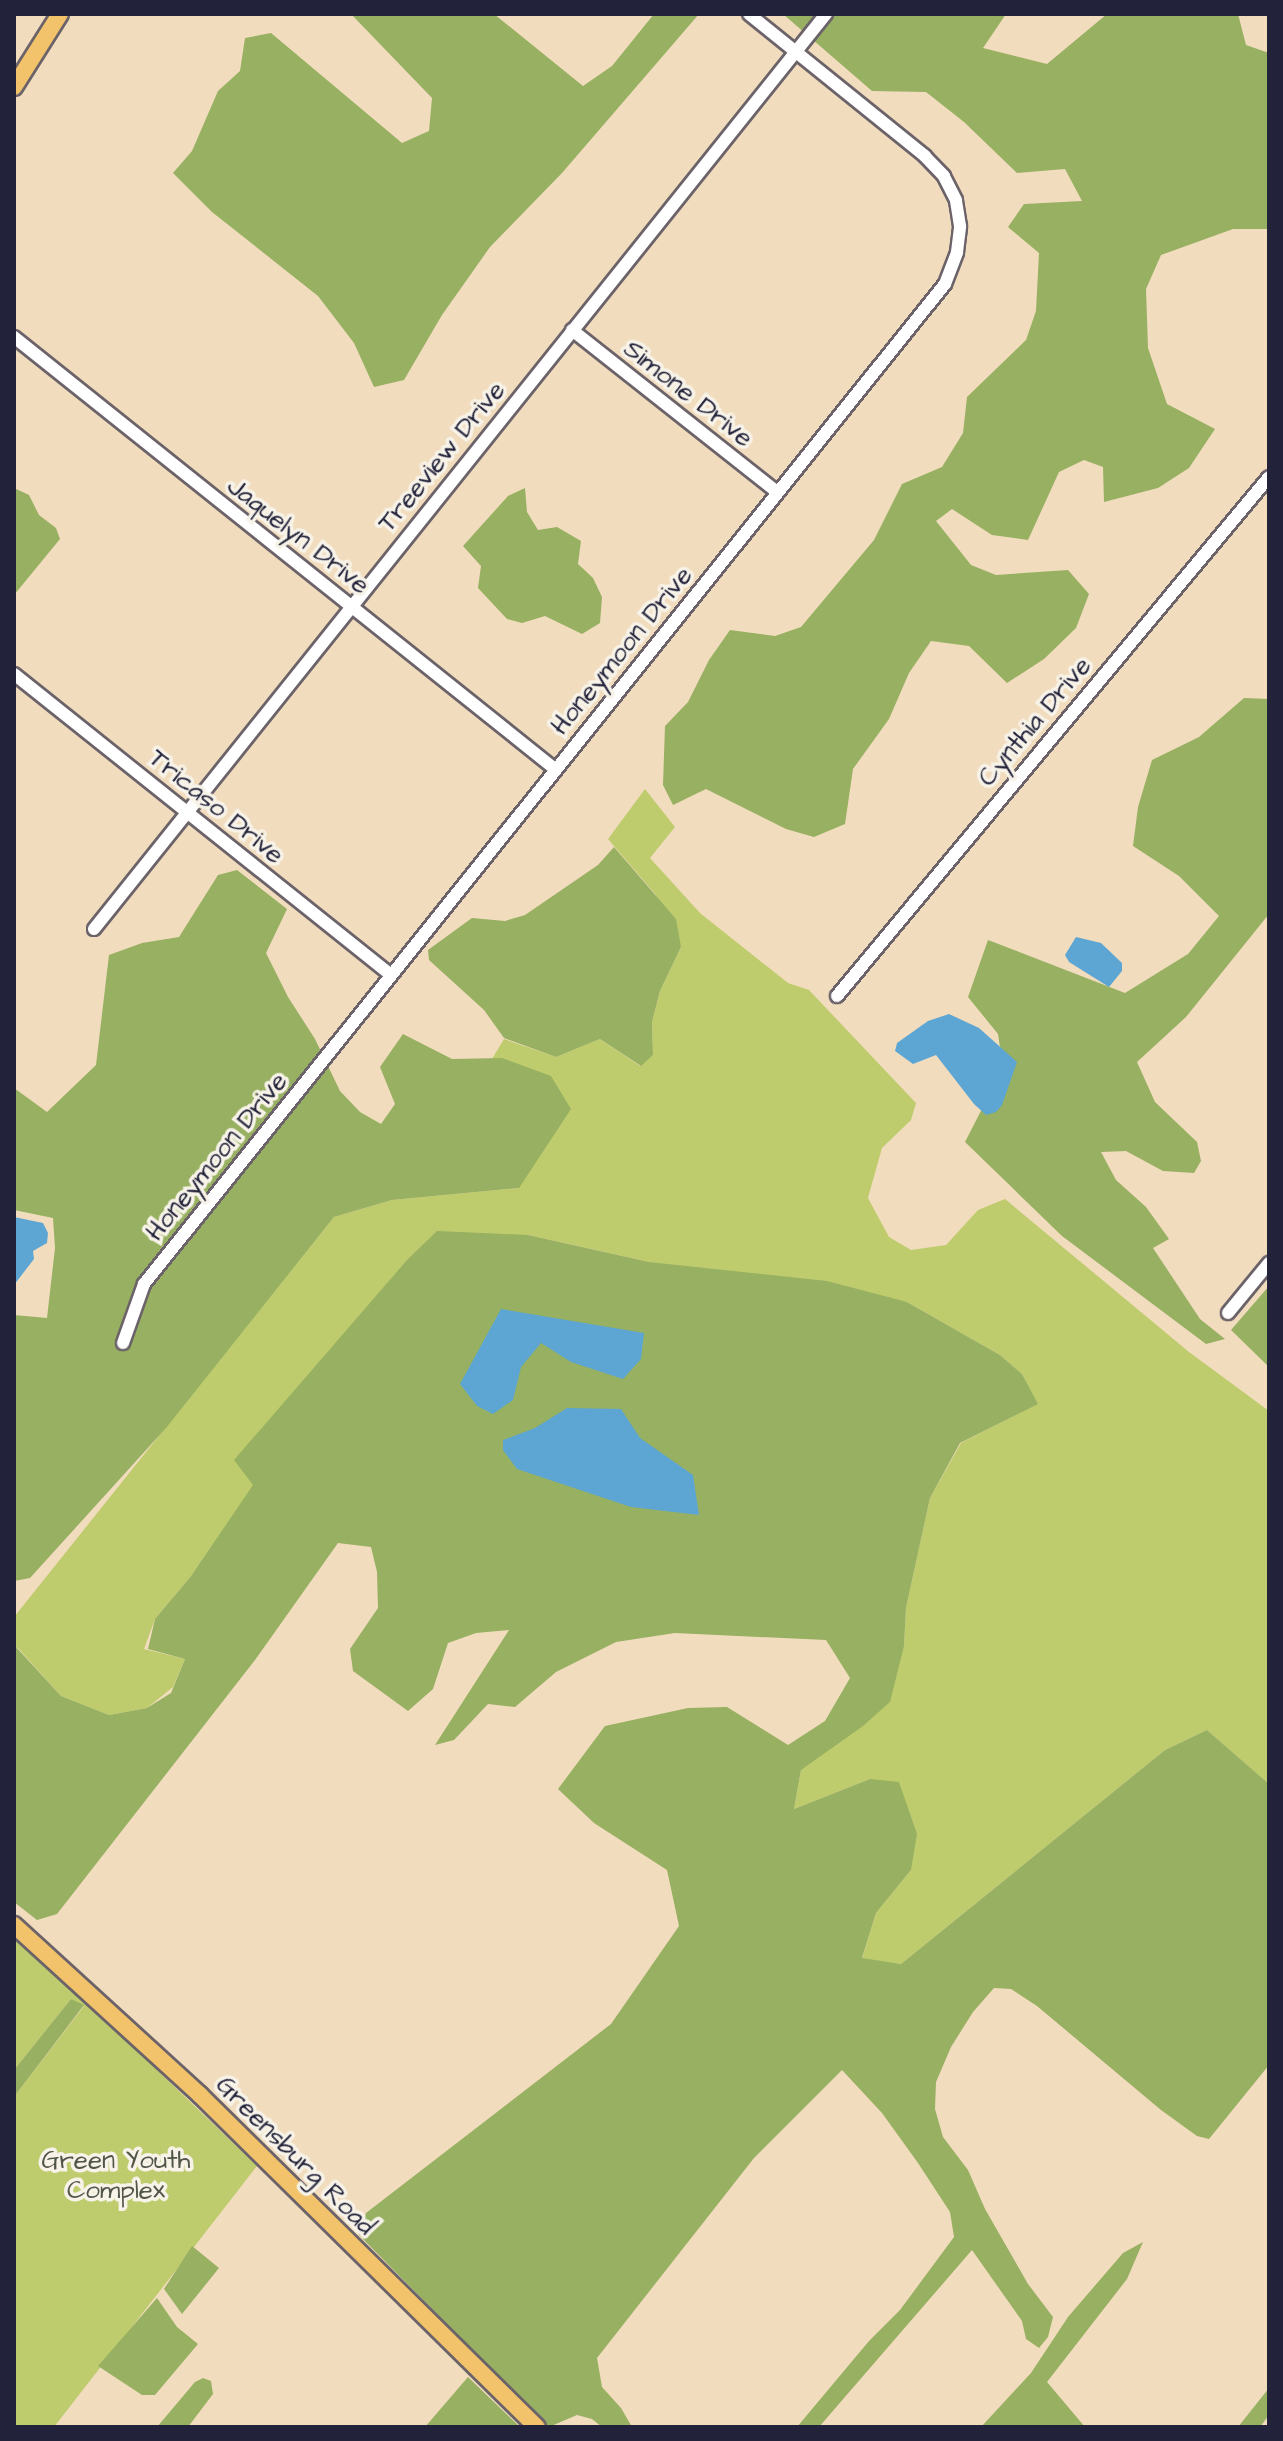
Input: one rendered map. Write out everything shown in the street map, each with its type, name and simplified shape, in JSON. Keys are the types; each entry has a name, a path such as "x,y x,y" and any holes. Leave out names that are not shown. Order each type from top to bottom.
{"main road":[{"path":"14,87 60,14"},
{"name":"Greensburg Road","path":"14,1925 200,2095 537,2427"}],"street":[{"name":"Honeymoon Drive","path":"123,1343 144,1284 940,292 955,260 960,235 954,192 938,169 749,14"},
{"name":"Treeview Drive","path":"94,929 826,14"},
{"name":"Simone Drive","path":"572,330 777,492"},
{"name":"Jaquelyn Drive","path":"14,337 555,769"},
{"name":"Cynthia Drive","path":"837,996 1269,477"},
{"name":"Tricaso Drive","path":"14,674 391,975"},
{"path":"1228,1313 1269,1263"}],"green space":[{"path":"351,14 494,14 583,86 612,66 654,14 699,14 562,173 490,247 442,315 404,380 374,387 354,343 318,296 212,212 173,173 192,151 218,91 240,71 245,38 271,33 402,143 429,131 432,98"},
{"path":"783,14 1006,14 983,48 1047,64 1107,14 1238,14 1246,45 1269,53 1269,229 1233,229 1161,255 1146,289 1148,348 1167,404 1215,429 1189,468 1158,488 1104,502 1103,467 1084,460 1059,472 1028,540 992,535 952,509 936,521 971,565 996,575 1068,570 1089,594 1076,628 1044,659 1007,683 969,646 931,641 909,673 889,719 853,769 845,824 814,837 786,829 706,789 673,805 663,785 665,726 688,702 709,660 730,630 775,636 801,627 874,540 902,484 942,467 963,433 967,397 1026,340 1036,311 1039,253 1008,227 1024,204 1082,201 1065,169 1017,173 964,122 926,92 872,91"},
{"path":"14,488 29,495 39,515 56,528 60,539 14,595"},
{"path":"525,488 527,512 538,530 557,527 581,541 578,564 593,578 602,597 600,623 582,634 545,616 522,623 507,619 478,588 481,566 463,546 508,496"},
{"path":"1244,698 1269,699 1269,914 1186,1017 1137,1062 1155,1102 1197,1142 1201,1161 1194,1173 1163,1171 1126,1151 1101,1152 1116,1180 1146,1207 1169,1239 1153,1248 1200,1319 1225,1339 1206,1344 1062,1236 965,1142 1003,1068 998,1034 968,997 988,940 1125,993 1188,954 1219,916 1179,876 1133,846 1138,807 1152,760 1199,737"},
{"path":"645,789 675,827 650,858 700,913 788,983 809,990 916,1103 911,1120 882,1148 868,1198 889,1237 911,1250 946,1245 978,1210 1005,1199 1189,1352 1269,1411 1269,1784 1207,1730 1165,1750 901,1964 862,1959 876,1913 911,1870 870,1779 794,1809 801,1770 904,1646 906,1608 930,1498 961,1443 1037,1404 1022,1374 1000,1355 907,1302 649,1262 528,1235 254,1485 191,1576 155,1619 144,1649 185,1659 173,1687 147,1708 109,1715 61,1696 17,1647 14,1649 14,1617 334,1217 392,1200 519,1188 507,1060 492,1059 504,1039 556,1057 600,1039 640,1066 653,1055 652,1022 660,991 681,947 656,895 608,839"},
{"path":"614,847 676,919 681,947 660,991 652,1022 653,1055 641,1066 600,1039 556,1057 504,1038 484,1010 429,960 428,950 472,918 505,921 525,915 598,865"},
{"path":"237,870 287,909 266,953 288,997 315,1039 340,1091 360,1112 381,1124 395,1104 380,1067 403,1034 452,1059 502,1058 551,1076 571,1109 519,1188 392,1200 334,1217 166,1428 30,1578 14,1581 14,1315 47,1318 55,1248 53,1218 14,1210 14,1088 47,1112 96,1065 109,955 142,943 179,937 218,875"},
{"path":"437,1231 528,1235 649,1262 827,1281 907,1302 1000,1355 1022,1374 1038,1404 960,1443 930,1498 906,1608 904,1646 890,1702 863,1726 801,1770 794,1809 870,1779 899,1782 917,1834 911,1870 876,1913 862,1958 901,1964 1165,1750 1207,1730 1269,1784 1269,2065 1209,2139 1197,2136 1161,2110 1037,2006 1011,1989 994,1988 973,2012 951,2047 936,2082 935,2109 943,2137 968,2170 985,2209 1028,2284 1053,2317 1048,2337 1039,2348 1026,2339 1022,2321 972,2250 819,2427 797,2427 869,2341 900,2310 954,2237 950,2212 918,2163 882,2113 842,2070 754,2158 597,2358 602,2387 621,2408 632,2427 602,2427 592,2419 577,2415 549,2427 359,2235 366,2213 611,2024 679,1926 667,1870 594,1823 558,1789 605,1726 688,1708 727,1707 788,1745 825,1721 850,1678 826,1640 675,1633 616,1642 556,1672 515,1707 488,1704 454,1740 435,1745 509,1630 476,1633 448,1643 433,1689 408,1711 353,1671 350,1649 378,1608 377,1572 371,1547 338,1543 255,1660 57,1914 37,1920 14,1902 14,1649 16,1647 61,1696 109,1715 147,1708 171,1693 185,1659 148,1649 155,1619 191,1576 253,1485 234,1460 407,1260"},
{"path":"1269,1286 1269,1367 1231,1330"},
{"name":"Green Youth Complex","path":"14,1938 53,1970 257,2166 54,2427 14,2427 14,2097 84,2006 71,1999 14,2070"},
{"path":"71,1999 84,2005 14,2097 14,2070"},
{"path":"1143,2242 1127,2279 1047,2382 1085,2427 981,2427 1031,2373 1068,2317 1123,2253"},
{"path":"192,2246 219,2268 182,2314 164,2289"},
{"path":"157,2298 177,2327 198,2344 155,2395 142,2395 98,2366"},
{"path":"468,2377 520,2427 425,2427"},
{"path":"203,2378 211,2381 213,2394 188,2427 157,2427 195,2382"},
{"path":"1269,2388 1269,2415 1260,2427 1238,2427"}],"water":[{"path":"1076,937 1101,943 1122,963 1122,971 1109,987 1069,962 1065,955"},
{"path":"949,1014 979,1028 1017,1062 1002,1105 996,1112 986,1115 974,1104 936,1055 913,1064 895,1051 897,1043 928,1021"},
{"path":"14,1217 43,1223 48,1233 47,1243 33,1251 34,1259 14,1285"},
{"path":"501,1309 644,1333 641,1359 623,1379 571,1362 541,1343 521,1367 513,1400 493,1414 477,1406 460,1384"},
{"path":"567,1408 621,1409 640,1438 693,1475 699,1515 631,1507 517,1469 503,1450 503,1440 535,1428"}]}
